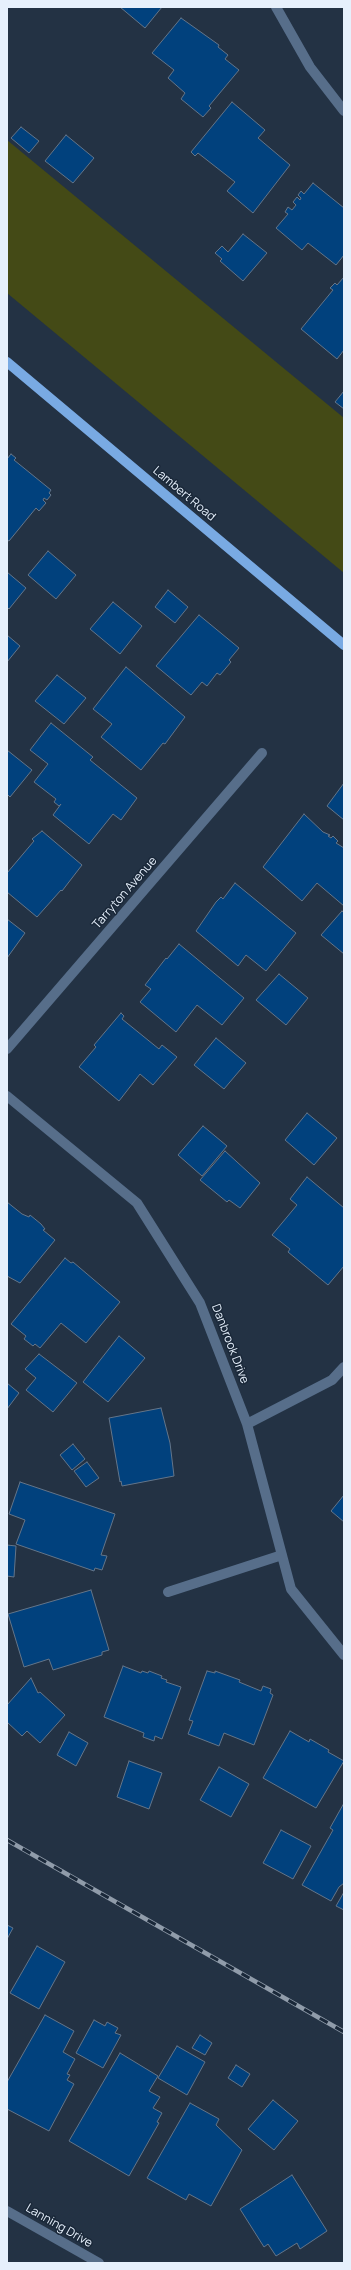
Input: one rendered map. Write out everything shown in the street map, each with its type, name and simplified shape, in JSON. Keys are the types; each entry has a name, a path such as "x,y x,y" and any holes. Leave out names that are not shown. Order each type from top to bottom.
{"main road":[{"name":"Lambert Road","path":"7,362 344,645"}],"street":[{"path":"276,7 310,67 344,112"},
{"name":"Tarryton Avenue","path":"7,1049 262,753"},
{"name":"Danbrook Drive","path":"7,1096 137,1203 200,1303 247,1424 291,1589 344,1655"},
{"path":"247,1424 332,1380 344,1367"},
{"path":"168,1592 282,1555"},
{"name":"Lanning Drive","path":"7,2211 99,2263"}],"green space":[{"path":"7,140 344,418 344,573 7,293"}],"building":[{"path":"120,7 162,7 145,28"},
{"path":"181,18 219,45 218,47 228,55 225,59 239,70 209,106 211,108 203,117 181,99 185,93 168,78 174,70 152,53"},
{"path":"232,102 265,130 258,138 290,165 253,213 227,191 235,182 198,153 195,156 191,152"},
{"path":"21,127 39,141 29,153 11,138"},
{"path":"66,135 94,158 73,183 45,161"},
{"path":"313,183 344,208 344,255 336,265 308,243 302,250 276,228 288,214 285,212 288,207 292,210 296,205 293,202 297,197 300,200 301,198 298,195 301,191 304,194"},
{"path":"243,234 267,253 243,281 220,261 222,259 215,253 222,246 228,252"},
{"path":"344,277 344,350 337,359 301,329 333,290 330,288 335,283 337,285"},
{"path":"344,391 344,409 335,402"},
{"path":"11,454 16,458 14,460 51,490 49,493 51,495 47,500 44,498 43,500 46,503 39,511 36,508 9,541 7,540 7,459"},
{"path":"48,551 76,575 56,599 28,575"},
{"path":"7,572 26,588 9,609 7,607"},
{"path":"168,590 188,607 175,623 155,607"},
{"path":"113,602 142,626 120,654 90,629"},
{"path":"199,615 239,648 229,660 231,662 220,675 217,673 207,686 202,682 191,695 156,666"},
{"path":"7,635 20,646 7,662"},
{"path":"126,667 185,717 165,744 163,743 141,770 101,737 112,724 93,709"},
{"path":"57,675 86,698 64,724 35,701"},
{"path":"51,723 93,757 90,760 137,798 121,820 113,814 89,844 53,815 61,804 59,806 54,802 56,799 34,782 48,764 30,750"},
{"path":"7,750 32,770 10,797 7,794"},
{"path":"344,783 344,820 327,806"},
{"path":"304,814 323,832 330,835 328,836 331,838 333,836 338,841 336,843 344,848 344,906 317,883 302,901 263,867"},
{"path":"42,831 82,865 62,891 61,890 37,917 7,892 7,873 34,841 32,839"},
{"path":"235,883 296,933 266,971 246,955 238,966 196,931 216,902 221,897 223,899"},
{"path":"342,911 344,913 344,954 321,935"},
{"path":"7,919 25,933 7,958"},
{"path":"179,944 244,998 222,1025 197,1005 176,1032 140,1002 151,989 145,985"},
{"path":"279,974 308,998 286,1025 256,1000"},
{"path":"121,1013 124,1016 122,1019 159,1049 162,1045 177,1057 153,1085 140,1074 119,1101 79,1067 96,1047 94,1045"},
{"path":"216,1038 246,1063 224,1089 194,1065"},
{"path":"307,1113 337,1138 314,1165 285,1140"},
{"path":"203,1126 227,1146 202,1176 178,1155"},
{"path":"225,1151 260,1183 240,1208 229,1200 227,1202 200,1180"},
{"path":"307,1177 344,1208 344,1266 328,1285 288,1252 290,1249 272,1235 297,1205 290,1199"},
{"path":"7,1202 22,1214 29,1217 30,1215 41,1224 45,1229 43,1230 55,1240 20,1283 7,1276"},
{"path":"65,1258 71,1263 73,1262 120,1302 86,1343 61,1323 40,1348 35,1344 33,1346 24,1339 26,1336 11,1324"},
{"path":"119,1336 145,1358 108,1402 83,1382"},
{"path":"39,1354 77,1383 53,1412 26,1390 36,1378 25,1369"},
{"path":"7,1383 19,1393 7,1409"},
{"path":"161,1408 170,1443 174,1476 122,1486 121,1481 120,1482 109,1418"},
{"path":"73,1444 85,1459 72,1470 60,1455"},
{"path":"87,1462 99,1478 86,1487 74,1471"},
{"path":"20,1482 115,1514 101,1555 107,1556 102,1570 95,1568 94,1571 16,1544 25,1520 9,1514"},
{"path":"344,1495 344,1522 331,1511"},
{"path":"7,1545 16,1546 14,1577 7,1576"},
{"path":"91,1590 109,1650 102,1652 102,1655 53,1670 49,1659 24,1667 8,1614"},
{"path":"123,1666 141,1673 142,1671 148,1673 149,1671 162,1676 161,1678 167,1680 166,1682 181,1687 162,1739 155,1736 154,1741 143,1737 144,1733 104,1717"},
{"path":"207,1671 215,1673 215,1671 240,1680 239,1682 261,1691 263,1686 271,1689 270,1693 273,1695 254,1745 224,1733 219,1746 188,1734 193,1721 189,1720"},
{"path":"31,1678 38,1693 40,1692 65,1715 40,1743 27,1731 22,1736 7,1722 7,1705"},
{"path":"290,1731 309,1742 310,1739 344,1761 316,1808 263,1778"},
{"path":"69,1732 88,1743 76,1766 57,1755"},
{"path":"129,1761 162,1773 149,1809 117,1797"},
{"path":"219,1767 249,1784 231,1817 200,1800"},
{"path":"344,1803 344,1883 339,1887 331,1901 302,1885 333,1830 330,1828"},
{"path":"281,1830 311,1846 293,1879 263,1863"},
{"path":"344,1892 344,1910 336,1906"},
{"path":"7,1925 13,1928 7,1939"},
{"path":"37,1946 65,1962 39,2009 10,1993"},
{"path":"45,2015 74,2031 63,2052 75,2059 67,2074 70,2075 67,2080 74,2084 49,2131 7,2109 7,2082"},
{"path":"94,2020 105,2026 107,2022 118,2028 115,2033 121,2035 103,2068 76,2053"},
{"path":"200,2035 212,2043 205,2055 192,2048"},
{"path":"177,2046 205,2062 187,2095 158,2078"},
{"path":"120,2053 158,2076 149,2091 160,2097 153,2108 162,2113 157,2122 159,2123 129,2176 69,2141"},
{"path":"236,2065 250,2074 242,2087 228,2078"},
{"path":"273,2100 298,2121 274,2150 248,2129"},
{"path":"190,2103 219,2119 216,2125 242,2150 211,2206 189,2194 186,2200 147,2178"},
{"path":"292,2175 327,2231 300,2249 297,2243 276,2256 268,2244 264,2247 240,2209"}],"railway":[{"path":"7,1840 344,2032"}]}
